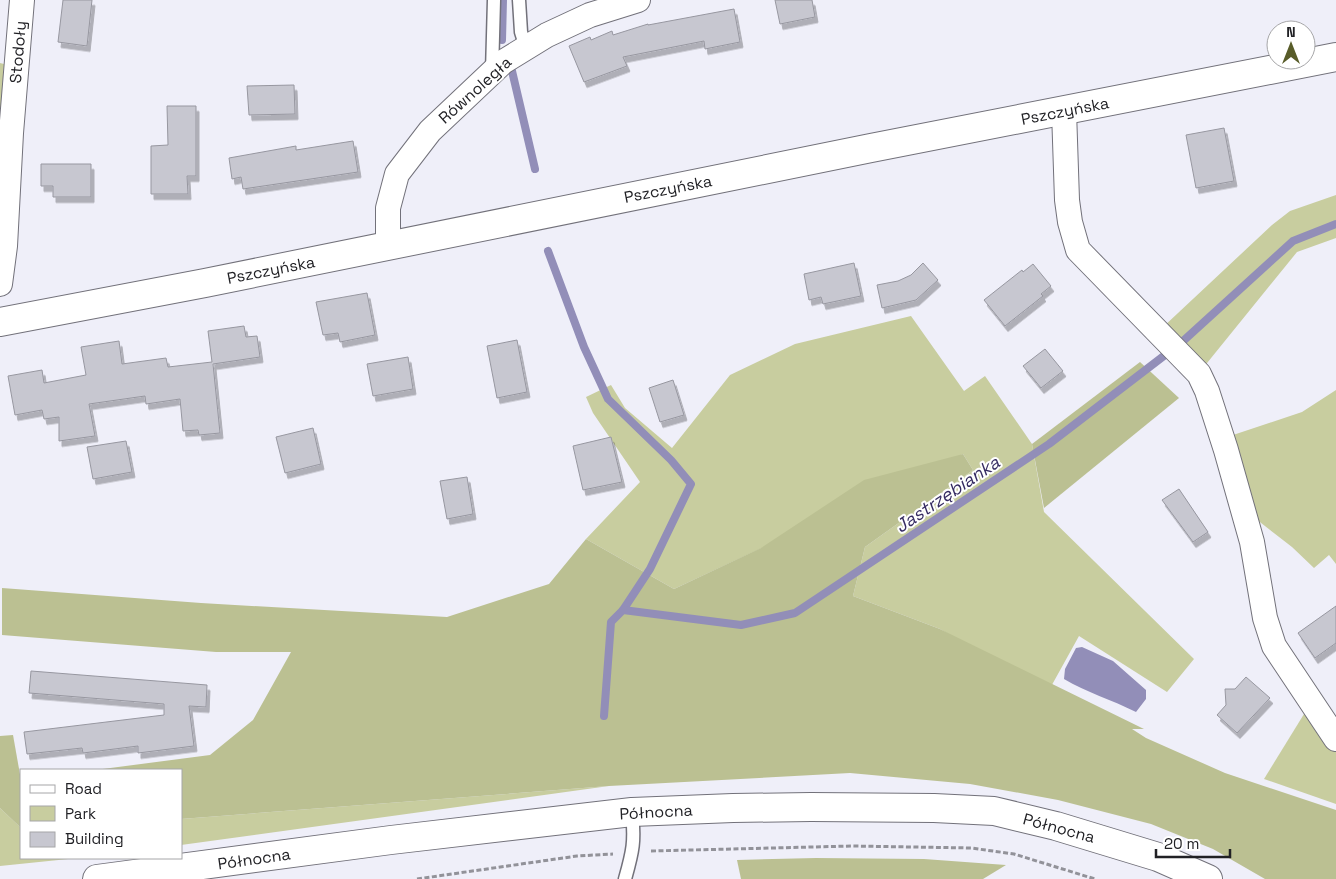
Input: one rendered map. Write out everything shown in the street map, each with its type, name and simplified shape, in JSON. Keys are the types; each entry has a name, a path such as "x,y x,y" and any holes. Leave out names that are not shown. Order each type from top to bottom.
{"street":[{"name":"Stodoły","path":"0,284 5,246 11,132 22,0"},
{"name":"Równoległa","path":"388,246 388,208 397,174 430,131 503,62 547,35 590,15 638,0"},
{"name":"Pszczyńska","path":"1,319 388,246 861,150 1336,57"},
{"path":"1064,111 1067,200 1070,222 1078,250 1199,374 1208,391 1252,542 1265,618 1274,646 1336,739"},
{"name":"Północna","path":"97,879 205,872 391,840 632,812 811,807 934,808 994,811 1056,826 1158,857 1208,879"}],"lane":[{"path":"492,72 494,0"},
{"path":"519,0 521,32 526,48"},
{"path":"625,879 634,837 632,812"}],"path":[{"path":"417,879 577,856 658,850 851,846 970,848 1014,854 1094,879"}],"green space":[{"path":"0,63 4,64 0,120"},
{"path":"1336,195 1336,238 1297,252 1203,368 1162,328 1272,225 1290,211"},
{"path":"911,316 964,391 985,376 1032,444 1044,512 1194,659 1167,692 1079,636 1048,692 940,629 853,596 865,547 973,470 963,454 674,589 586,539 640,482 593,413 586,397 611,385 625,408 672,448 730,375 795,344"},
{"path":"1140,362 1179,398 1044,508 1032,444"},
{"path":"1336,390 1336,564 1329,555 1314,568 1292,547 1256,519 1230,436 1302,412"},
{"path":"963,454 973,470 865,547 853,596 940,629 1144,729 1132,729 1146,738 1225,773 1336,810 1336,879 1265,879 1213,849 1151,824 1058,800 970,784 850,773 609,786 182,819 182,769 103,769 210,755 253,720 291,652 216,652 2,635 2,588 201,603 447,617 549,584 586,539 674,589 761,548 864,480"},
{"path":"1304,714 1336,746 1336,804 1264,779"},
{"path":"13,735 20,774 20,827 0,808 0,736"},
{"path":"609,786 182,845 182,819"},
{"path":"0,808 20,827 20,859 68,859 0,866"},
{"path":"816,858 924,859 1006,865 983,879 741,879 737,860"}],"shaded area":[{"path":"1082,647 1113,661 1146,690 1146,699 1136,712 1064,679 1065,669 1076,648"}],"building":[{"path":"63,0 92,0 87,46 58,42"},
{"path":"775,0 812,0 815,17 780,24"},
{"path":"734,9 740,42 705,49 704,41 623,57 627,66 584,82 569,46 590,37 591,40 612,31 613,35 648,24"},
{"path":"294,85 295,114 249,115 247,86"},
{"path":"167,106 196,106 196,176 187,176 188,194 151,194 151,146 168,145"},
{"path":"1224,128 1234,181 1196,188 1186,135"},
{"path":"353,141 358,172 243,189 241,177 232,179 229,158 296,146 296,150"},
{"path":"41,164 91,164 91,197 53,197 53,186 41,186"},
{"path":"854,263 861,296 823,304 821,297 809,300 804,274"},
{"path":"923,263 938,280 916,300 882,308 877,285 898,281 911,275"},
{"path":"1033,264 1051,286 1041,294 1043,296 1005,326 984,300 1022,270 1023,272"},
{"path":"367,293 375,335 340,342 338,333 323,335 316,302"},
{"path":"244,326 246,337 257,336 260,357 213,364 220,433 199,435 198,430 183,431 180,399 146,404 145,396 89,404 95,436 59,441 59,417 44,419 42,410 15,415 8,376 42,370 44,383 86,375 81,347 119,341 122,364 166,358 168,367 212,362 208,331"},
{"path":"517,340 527,392 497,398 487,346"},
{"path":"1045,349 1063,371 1041,388 1023,366"},
{"path":"408,357 413,389 373,396 367,364"},
{"path":"673,380 684,415 660,422 649,388"},
{"path":"313,428 321,464 285,473 276,437"},
{"path":"611,437 622,482 583,490 573,446"},
{"path":"126,441 132,472 93,479 87,447"},
{"path":"467,477 473,514 447,519 440,481"},
{"path":"1179,489 1208,532 1193,542 1162,500"},
{"path":"1336,606 1336,643 1315,658 1298,633"},
{"path":"31,671 207,685 206,707 189,706 194,746 138,753 138,746 83,753 82,748 27,754 24,732 164,715 164,704 29,693"},
{"path":"1246,677 1270,698 1237,733 1217,715 1226,705 1225,689 1235,689"}],"waterway":[{"path":"502,40 503,0"},
{"path":"512,71 535,169"},
{"name":"Jastrzębianka","path":"604,716 611,622 623,610 741,625 795,613 1049,444 1182,342 1293,241 1336,224"},
{"path":"548,251 584,347 608,399 671,460 691,484 650,569 623,610"}]}
